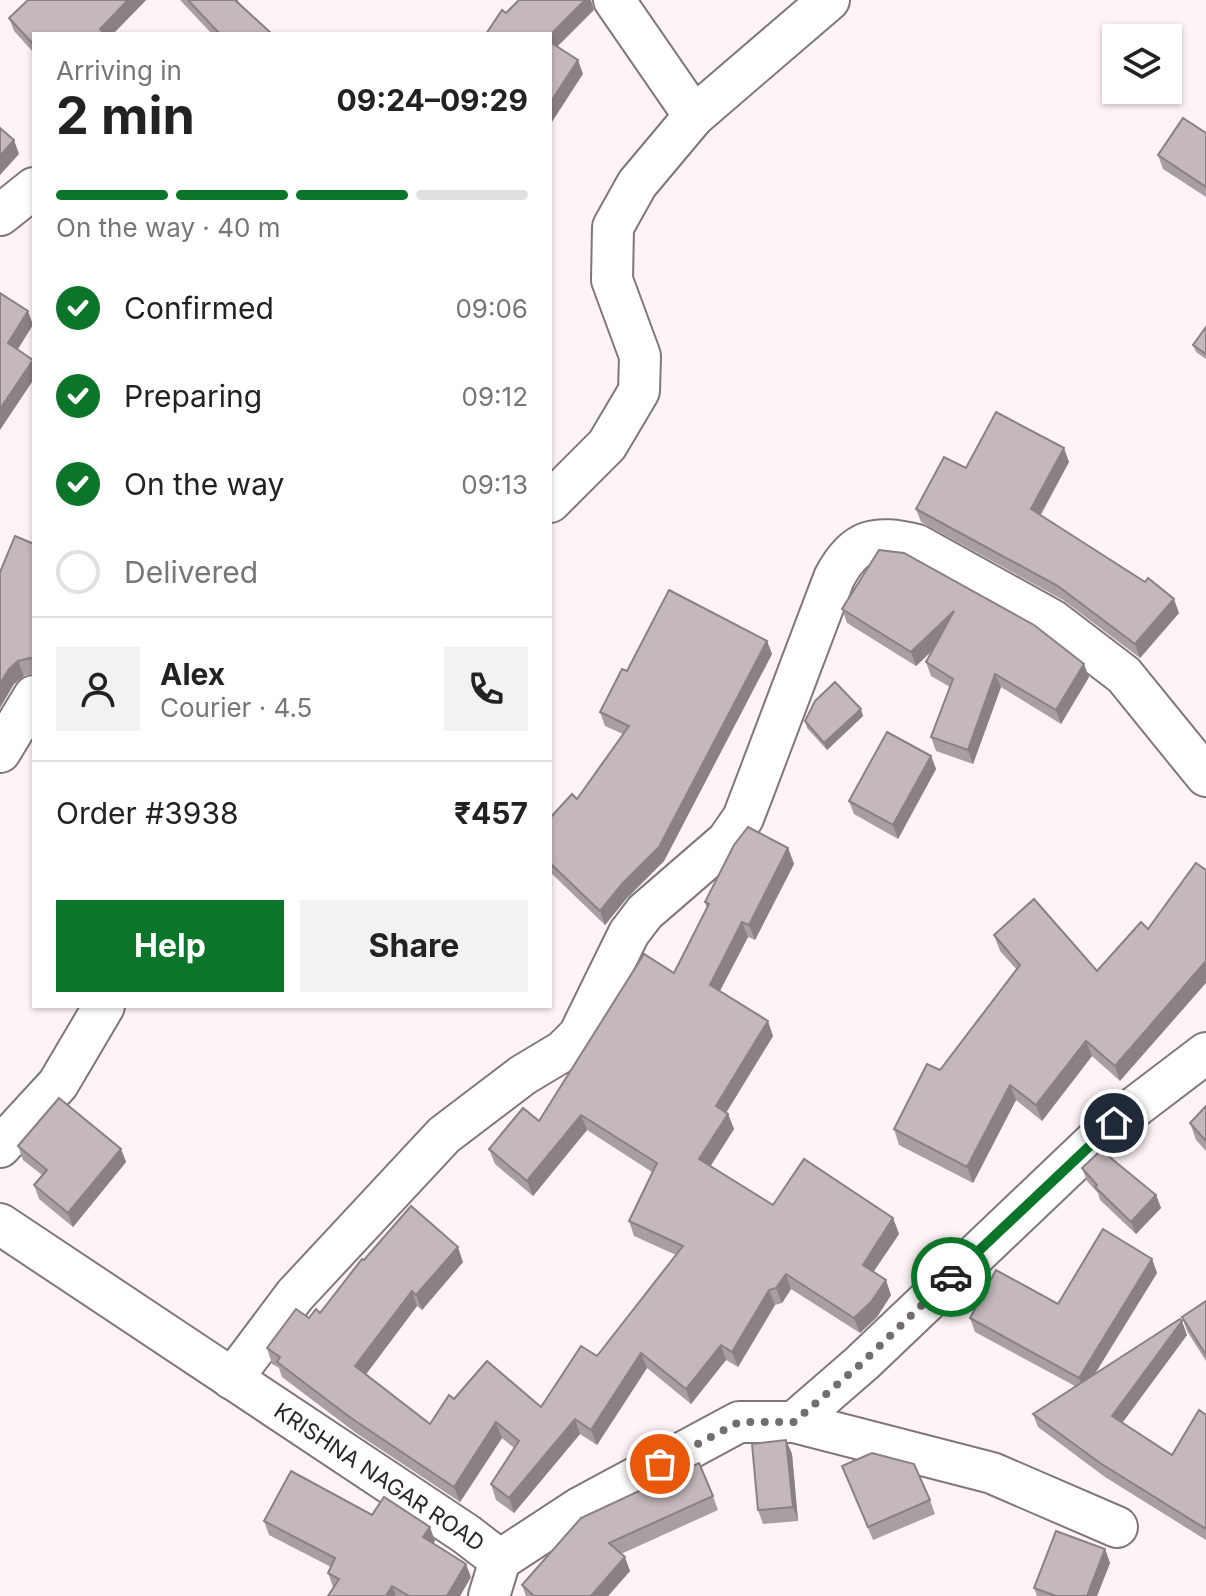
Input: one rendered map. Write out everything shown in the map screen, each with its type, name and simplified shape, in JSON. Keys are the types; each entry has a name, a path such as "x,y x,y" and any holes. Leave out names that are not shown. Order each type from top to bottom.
{"street":[{"path":"614,0 694,116"},
{"path":"552,500 607,445 639,391 640,356 612,280 613,227 637,184 694,116 829,0"},
{"path":"0,215 32,190"},
{"path":"232,1379 295,1295 444,1135 523,1075 563,1051 579,1035 629,933 645,912 727,841 743,818 834,578 845,557 866,541 893,539 917,545 1052,620 1124,675 1206,776"},
{"path":"0,752 32,699"},
{"path":"0,1147 58,1084 103,1008"},
{"path":"794,1422 862,1363 1114,1123 1206,1053"},
{"name":"KRISHNA NAGAR ROAD","path":"0,1224 466,1534 494,1578 581,1507 739,1422 794,1422 992,1473 1117,1527"}],"building":[{"path":"28,0 128,0 100,29 102,32 32,32 32,43 9,18"},
{"path":"188,0 235,0 270,32 218,32"},
{"path":"519,0 585,0 552,33 487,32 502,10 506,13"},
{"path":"552,43 578,60 552,100"},
{"path":"1183,118 1206,133 1206,187 1158,155"},
{"path":"0,128 14,140 0,156"},
{"path":"0,293 28,311 8,343 32,361 0,409"},
{"path":"1206,327 1206,354 1193,345"},
{"path":"996,412 1064,448 1031,509 1145,582 1148,578 1174,599 1135,644 1058,586 916,509 944,457 966,468"},
{"path":"15,536 32,543 32,658 18,661 0,684 0,572"},
{"path":"879,550 904,553 1034,625 1084,664 1056,710 995,674 968,750 931,737 953,679 926,662 954,611 911,652 842,609"},
{"path":"669,590 767,641 659,847 600,911 552,865 552,816 572,794 577,799 629,726 600,712 622,669 627,671"},
{"path":"835,682 861,709 824,743 805,721 815,701"},
{"path":"887,732 931,756 893,825 849,801"},
{"path":"748,827 788,848 749,925 742,922 710,985 768,1021 716,1106 728,1114 699,1159 773,1205 804,1159 893,1218 863,1265 886,1280 871,1302 854,1318 786,1274 776,1288 769,1290 732,1352 721,1345 686,1389 641,1353 591,1430 575,1419 509,1498 491,1484 519,1441 496,1422 454,1487 351,1418 277,1362 280,1357 267,1348 296,1309 309,1318 316,1309 320,1313 362,1259 411,1206 458,1247 416,1295 412,1291 355,1366 430,1424 449,1395 454,1399 487,1361 541,1407 581,1346 597,1356 683,1246 629,1221 657,1163 581,1115 527,1181 489,1149 523,1108 539,1121 644,954 674,973 709,904 705,902 734,845"},
{"path":"1196,863 1206,870 1206,961 1115,1066 1086,1041 1036,1105 1010,1085 967,1167 894,1129 927,1064 940,1070 1020,965 994,935 1034,899 1097,971 1141,922 1148,929"},
{"path":"59,1098 121,1149 68,1213 34,1185 47,1170 18,1146"},
{"path":"1206,1106 1206,1141 1190,1123"},
{"path":"1101,1150 1156,1195 1131,1222 1095,1187 1097,1185 1082,1168"},
{"path":"1103,1229 1152,1259 1079,1378 970,1318 996,1270 1058,1304"},
{"path":"1206,1301 1206,1355 1182,1317"},
{"path":"1180,1319 1182,1321 1112,1416 1172,1455 1199,1410 1206,1415 1206,1529 1100,1463 1033,1414"},
{"path":"786,1440 793,1507 758,1510 752,1444"},
{"path":"872,1453 914,1464 930,1500 868,1527 842,1466"},
{"path":"699,1463 713,1496 609,1543 625,1557 591,1596 534,1596 522,1585 581,1518"},
{"path":"291,1471 372,1515 384,1497 430,1527 423,1537 466,1564 447,1596 409,1596 392,1586 386,1596 328,1596 339,1579 328,1573 335,1558 264,1521"},
{"path":"1056,1531 1105,1549 1087,1596 1056,1596 1034,1588"}],"way so far":[{"path":"660,1464 739,1422 794,1422 862,1363 951,1277"}],"route":[{"path":"951,1277 1114,1123"}]}
